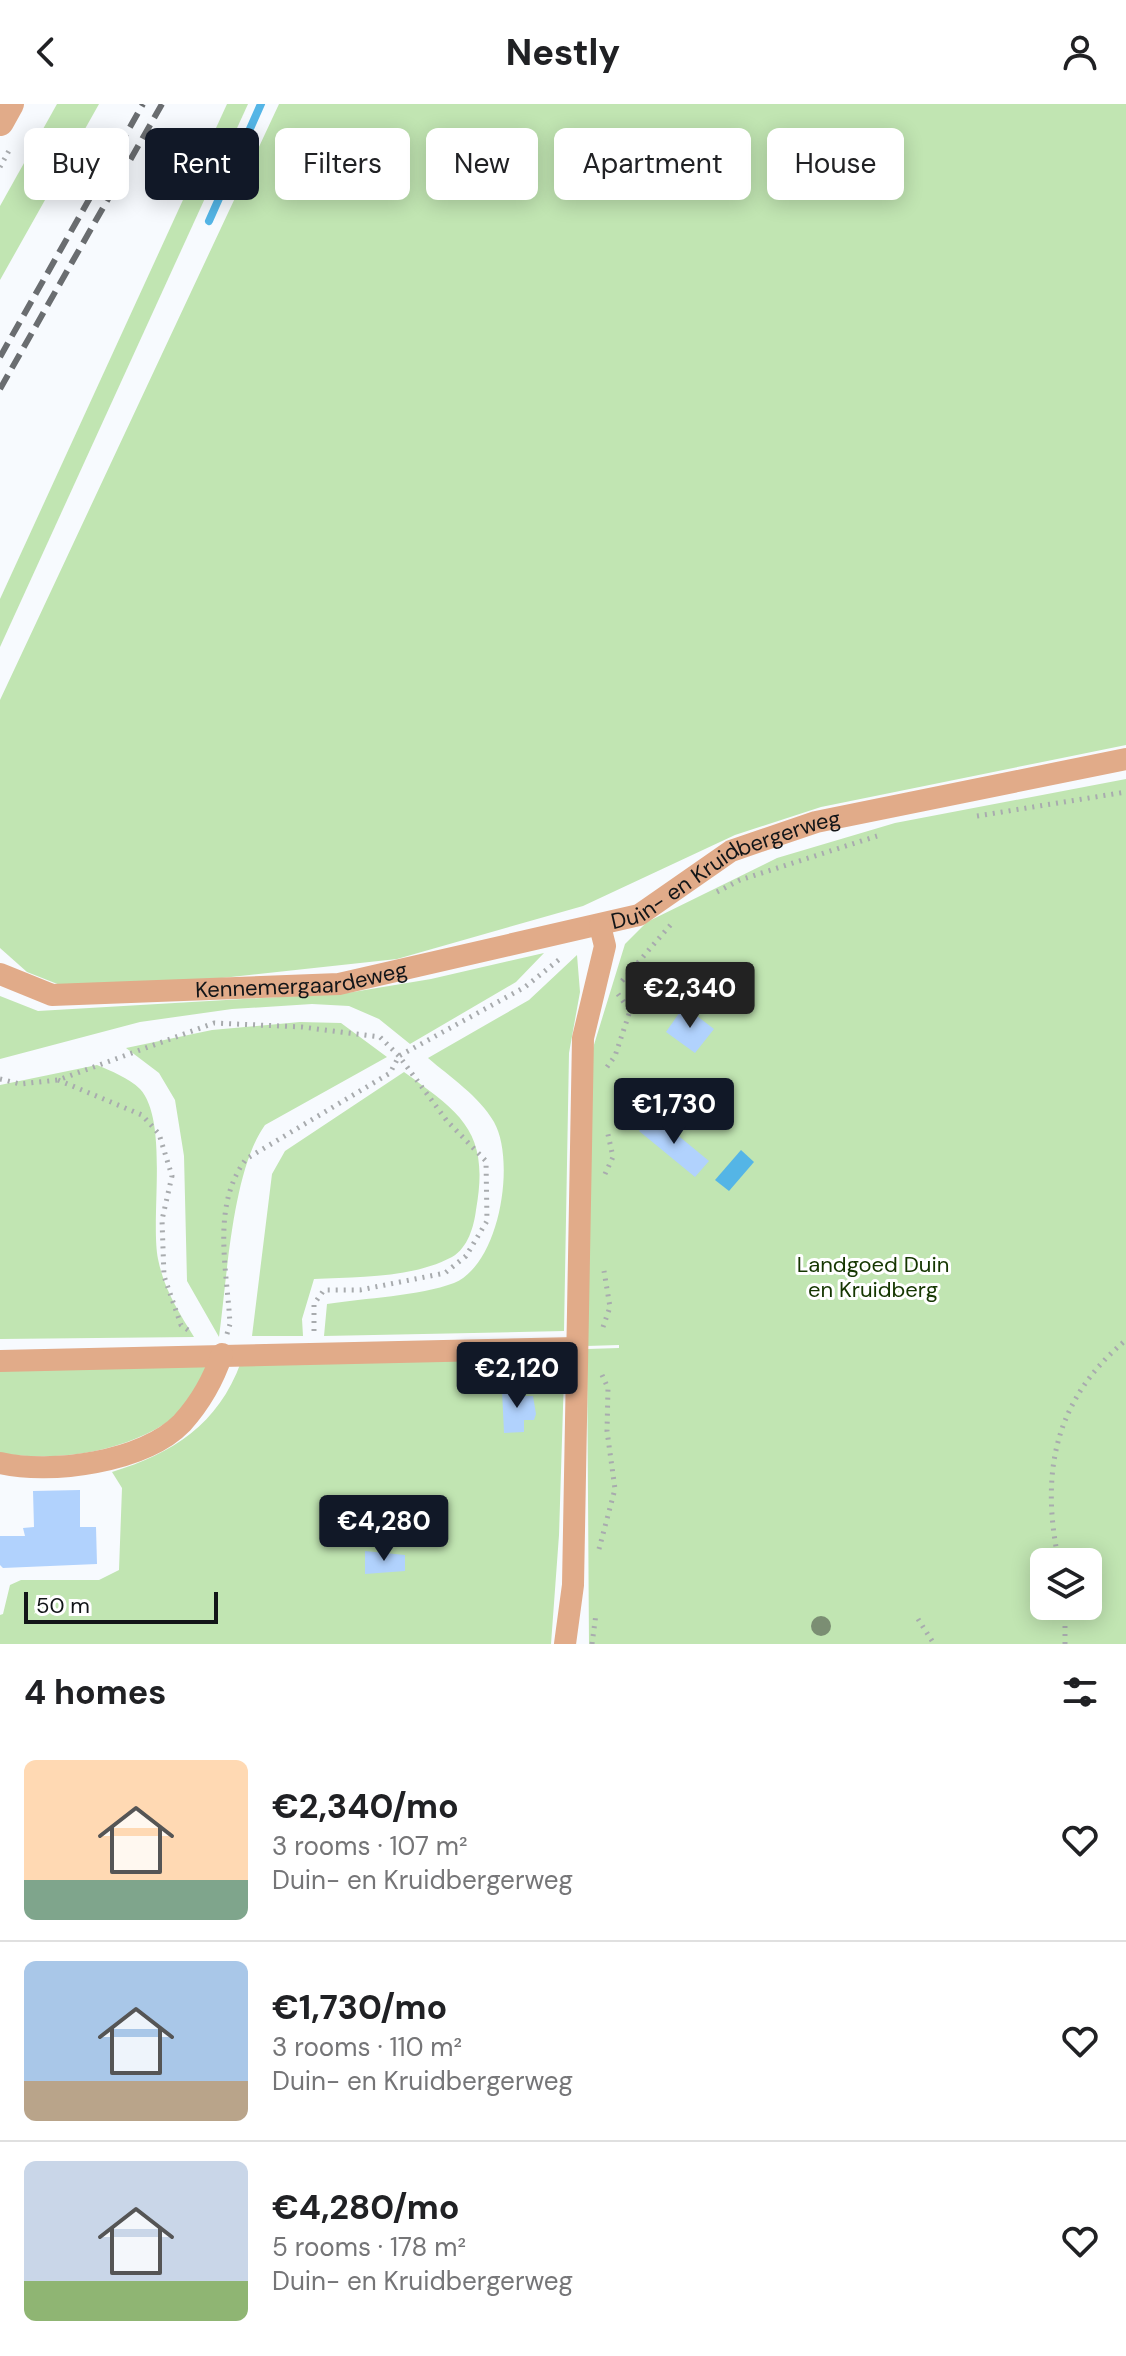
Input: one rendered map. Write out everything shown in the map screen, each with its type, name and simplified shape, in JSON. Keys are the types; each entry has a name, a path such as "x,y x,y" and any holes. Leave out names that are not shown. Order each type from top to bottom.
{"street":[{"path":"0,122 10,104"},
{"name":"Duin- en Kruidbergerweg","path":"565,1644 573,1585 583,1038 605,946 600,926 639,915 731,851 816,822 1126,759"},
{"name":"Kennemergaardeweg","path":"0,974 52,995 339,984 600,926"},
{"path":"0,1361 576,1348"},
{"path":"0,1463 16,1467 87,1465 146,1445 180,1425 211,1386 222,1354"}],"path":[{"path":"973,817 1065,799 1126,792"},
{"path":"705,899 740,880 882,835"},
{"path":"604,1071 615,1056 630,1011 618,995 621,983 682,911"},
{"path":"58,1080 142,1115 159,1134 172,1176 162,1220 164,1276 181,1325 222,1354 230,1324 223,1206 232,1178 246,1159 390,1073 399,1056 525,987 568,952"},
{"path":"0,1079 20,1084 58,1080 214,1023 302,1027 380,1037 399,1056 447,1121 486,1161 487,1221 466,1256 445,1273 360,1290 324,1290 314,1304 314,1354"},
{"path":"603,1177 613,1157 606,1124"},
{"path":"601,1331 610,1307 602,1256"},
{"path":"1056,1548 1050,1522 1050,1496 1056,1440 1106,1357 1126,1340"},
{"path":"599,1560 615,1489 607,1431 608,1388 601,1372"},
{"path":"592,1644 596,1611"},
{"path":"918,1619 934,1644"},
{"path":"1065,1620 1065,1644"}],"green space":[{"path":"57,104 99,104 86,128 44,128"},
{"path":"227,104 248,104 237,128 216,128"},
{"path":"279,104 1126,104 1126,745 821,807 735,835 583,906 397,959 213,979 70,989 27,972 0,948 0,700 234,200 259,200 259,147"},
{"path":"24,163 24,200 45,200 0,280 0,206"},
{"path":"183,200 204,200 0,647 0,599"},
{"name":"Landgoed Duin en Kruidberg","path":"1126,779 1126,1644 589,1644 587,1349 619,1348 619,1345 586,1346 593,1048 625,944 647,922 777,858 895,823"},
{"path":"544,953 516,982 410,1044 379,1019 349,1006 312,1004 232,1009 140,1022 0,1059 0,996 38,1011 347,993 431,979"},
{"path":"577,955 580,992 569,1053 564,1331 324,1336 327,1304 408,1294 454,1283 470,1272 483,1255 500,1210 504,1161 500,1139 494,1122 480,1104 428,1058 529,1000"},
{"path":"300,1022 341,1023 387,1057 265,1125 245,1169 238,1197 219,1337 187,1281 184,1156 175,1100 159,1073 126,1048 212,1030"},
{"path":"97,1065 136,1085 149,1104 156,1146 158,1259 168,1290 194,1337 0,1339 0,1085"},
{"path":"404,1072 456,1114 475,1143 479,1183 474,1223 466,1242 452,1257 420,1269 385,1275 314,1279 302,1319 303,1336 252,1336 272,1174 285,1151"},
{"path":"536,1360 564,1376 559,1535 551,1644 0,1644 0,1615 3,1614 10,1585 21,1580 99,1580 119,1570 122,1488 112,1472 155,1456 191,1434 220,1403 241,1362"},
{"path":"212,1363 196,1397 156,1429 131,1440 79,1454 25,1456 0,1453 0,1367"}],"water":[{"path":"741,1150 754,1162 729,1191 715,1180"}],"building":[{"path":"684,1006 714,1029 695,1053 666,1032"},
{"path":"652,1114 709,1161 695,1177 639,1131"},
{"path":"520,1389 520,1396 533,1396 536,1414 534,1420 524,1420 524,1432 504,1433 502,1390"},
{"path":"80,1490 80,1527 96,1527 97,1564 3,1568 0,1565 0,1536 25,1536 23,1528 34,1527 33,1491"},
{"path":"365,1551 405,1555 405,1571 365,1574"}],"waterway":[{"path":"209,221 261,104"}],"railway":[{"path":"0,357 143,104"},
{"path":"0,389 162,104"}]}
